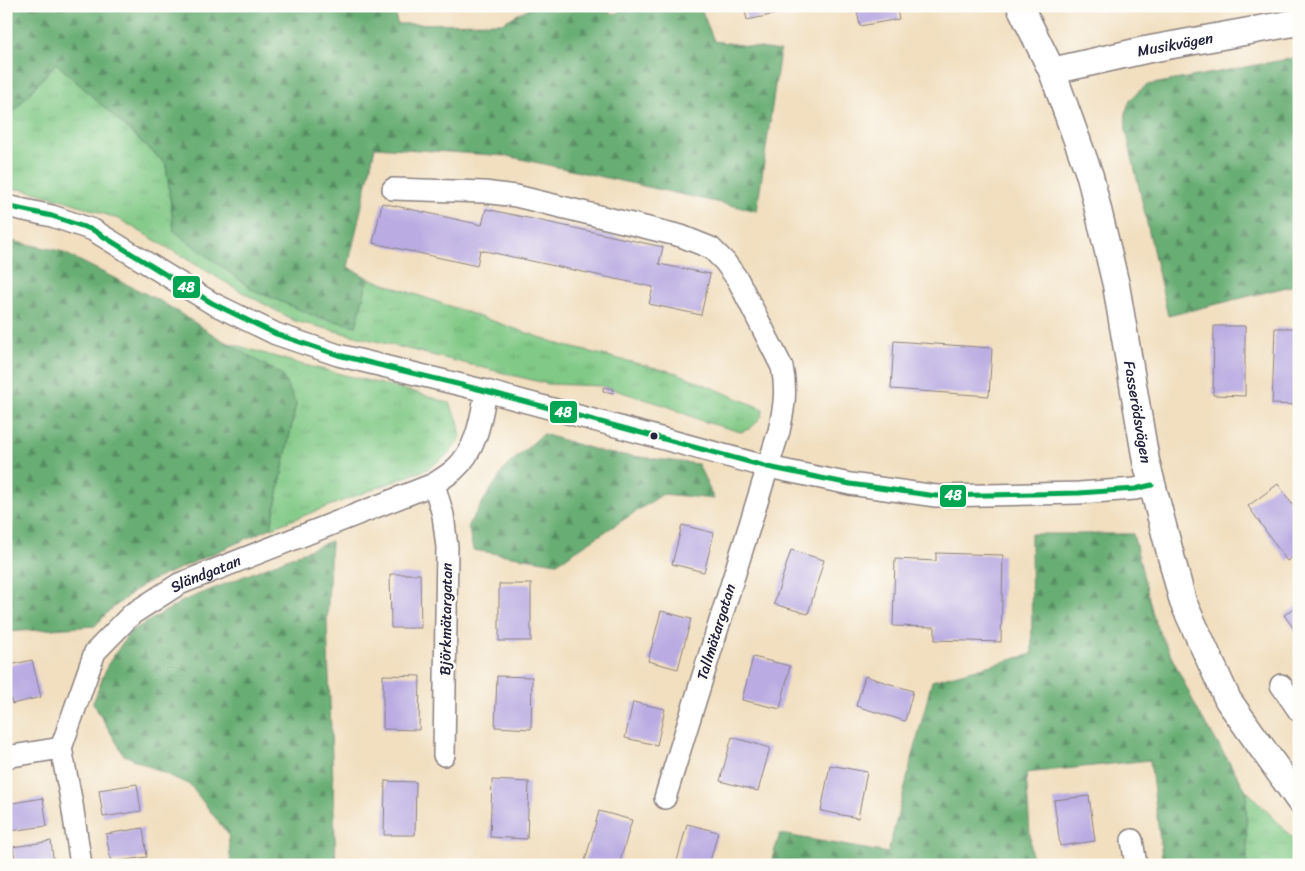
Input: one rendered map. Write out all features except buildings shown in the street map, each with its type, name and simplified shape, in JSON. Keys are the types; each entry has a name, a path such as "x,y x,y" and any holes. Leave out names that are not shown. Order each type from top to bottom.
{"street":[{"name":"Fasserödsvägen","path":"1020,6 1052,71 1090,176 1116,285 1146,461 1183,602 1228,700 1299,800"},
{"name":"Musikvägen","path":"1052,71 1145,50 1299,22"},
{"name":"Tallmätargatan","path":"394,189 484,192 516,196 681,236 711,248 725,262 738,280 782,367 786,382 785,403 768,467 665,798"},
{"path":"6,206 52,216 93,230 212,302 276,334 338,356 486,391 768,467 850,484 936,496 1079,493 1135,489 1152,485"},
{"name":"Sländgatan","path":"61,748 95,652 132,614 179,584 434,484 454,470 470,452 477,432 486,391"},
{"name":"Björkmätargatan","path":"434,484 443,515 447,547 444,754"},
{"path":"1281,685 1299,711"},
{"path":"6,757 61,748 81,865"},
{"path":"1132,840 1136,865"}],"green space":[{"path":"6,6 395,6 397,24 502,23 533,6 586,6 616,14 625,6 700,6 714,41 780,51 757,211 507,156 375,147 348,267 368,278 356,326 317,317 253,290 174,231 166,164 56,63 6,120"},
{"path":"1299,57 1299,284 1168,316 1126,130 1126,115 1129,103 1136,94 1148,85"},
{"path":"56,63 166,164 174,231 356,326 368,278 565,346 677,373 763,409 762,416 751,428 741,432 702,421 667,406 602,386 548,384 295,321 242,292 121,220 67,201 26,190 6,188 6,120"},
{"path":"6,240 60,251 162,302 282,375 296,403 271,528 142,585 108,612 95,626 6,632"},
{"path":"225,342 300,364 418,393 449,403 458,421 461,437 450,453 427,469 271,528 296,403"},
{"path":"543,434 606,453 698,464 714,499 663,494 557,563 473,550 468,525 505,468"},
{"path":"1031,534 1133,534 1155,623 1198,711 1246,790 1247,865 1163,865 1150,760 1026,773 1032,865 770,865 780,834 888,853 932,681 1032,654"},
{"path":"331,541 327,623 336,865 231,865 228,834 190,785 124,755 93,703 108,664 130,632 183,601"},
{"path":"1246,790 1299,844 1299,865 1247,865"}],"transit line":[{"name":"48","path":"6,206 52,216 93,230 212,303 276,334 338,355 486,391 768,467 850,484 936,496 1079,493 1135,489 1152,485"}]}
